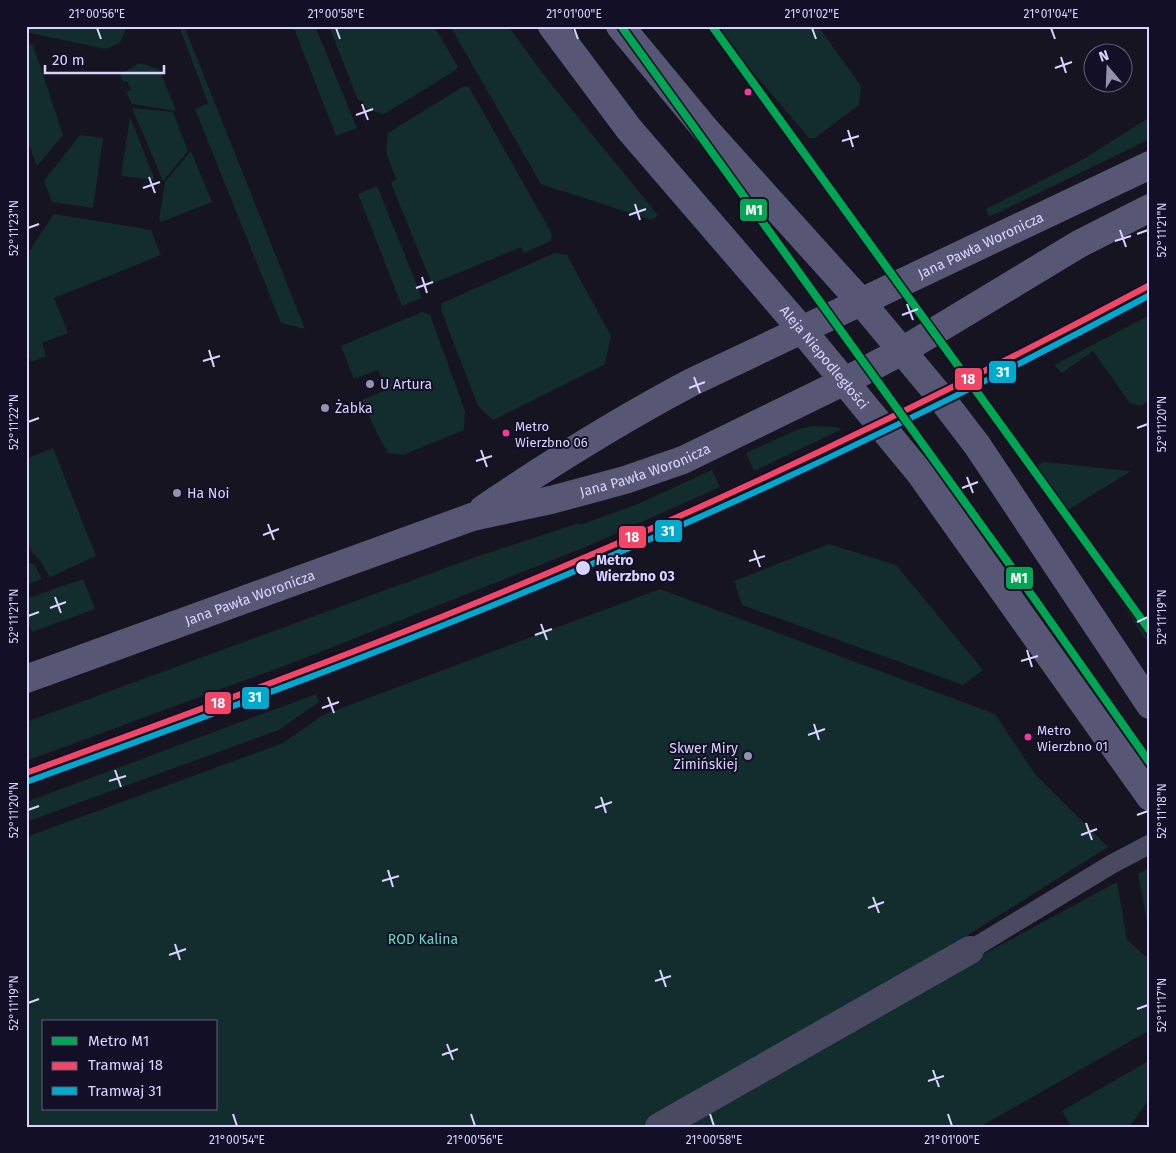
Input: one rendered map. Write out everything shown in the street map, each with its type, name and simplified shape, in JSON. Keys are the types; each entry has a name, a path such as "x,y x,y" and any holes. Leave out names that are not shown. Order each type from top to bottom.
{"street":[{"name":"Aleja Niepodległości","path":"552,26 629,129 802,330 919,472 1150,797"},
{"path":"620,26 706,130 902,350 976,445 1150,705"},
{"name":"Jana Pawła Woronicza","path":"472,517 534,474 647,406 802,330 1150,165"},
{"name":"Jana Pawła Woronicza","path":"26,679 472,517 550,500 625,480 683,460 845,381 902,350 1079,244 1150,208"},
{"path":"659,1127 970,950"}],"lane":[{"path":"970,950 1112,864 1150,844"}],"green space":[{"path":"26,26 127,26 120,43 105,49 26,32"},
{"path":"179,26 184,26 305,329 281,323 195,109 208,103"},
{"path":"293,26 315,26 357,128 336,136"},
{"path":"329,26 434,26 458,67 453,72 384,114 366,109 363,101 358,100"},
{"path":"450,26 508,26 547,79 658,215 652,220 541,184"},
{"path":"718,26 818,26 861,86 859,105 815,138 809,138 717,30"},
{"path":"26,44 33,45 63,135 37,166 26,138"},
{"path":"139,63 159,69 176,111 132,104 126,92 131,90 127,81 123,82 120,75"},
{"path":"464,86 469,87 552,234 551,241 524,253 521,247 432,284 391,183 396,179 386,152 388,133"},
{"path":"132,108 173,112 188,151 163,181"},
{"path":"130,117 155,180 121,176"},
{"path":"1150,117 1150,139 989,217 986,209 1082,160"},
{"path":"80,135 103,138 93,208 52,202 44,181"},
{"path":"191,151 212,202 161,222 159,220 165,182"},
{"path":"377,186 422,298 402,306 358,194"},
{"path":"54,214 151,230 161,255 54,298 68,333 42,343 46,356 31,362 26,349 26,256"},
{"path":"555,253 567,255 611,336 605,364 493,420 478,406 441,310 442,303"},
{"path":"422,312 430,315 465,411 464,430 403,455 388,453 362,400 386,390 378,370 354,379 341,346"},
{"path":"1150,315 1150,400 1140,406 1130,403 1093,351 1062,373 1054,365"},
{"path":"813,426 842,429 754,471 746,453 799,429"},
{"path":"53,448 96,556 50,577 40,560 32,553 26,539 26,459"},
{"path":"1043,462 1131,471 1068,510 1150,638 1150,646 1035,467"},
{"path":"712,470 720,487 588,546 300,660 26,761 26,722 470,559 579,523 580,525 638,504"},
{"path":"829,544 896,565 983,670 963,685 742,605 734,581"},
{"path":"26,562 34,564 42,579 26,585"},
{"path":"83,579 95,609 32,632 26,615 26,599"},
{"name":"ROD Kalina","path":"660,589 995,714 1035,774 1108,847 968,935 959,945 982,955 1117,882 1127,940 1150,960 1150,1030 980,1127 26,1127 26,837 283,743 323,715"},
{"path":"316,694 319,702 279,730 26,822 26,802"},
{"path":"1150,867 1150,929 1148,927 1138,874"},
{"path":"1150,1060 1150,1098 1129,1127 1071,1127 1062,1111"}],"metro line":[{"name":"M1","path":"621,26 1036,601 1150,763"},
{"name":"M1","path":"712,26 1150,631"}],"tram line":[{"name":"18","path":"26,773 366,647 641,533 862,432 1150,285"},
{"name":"31","path":"29,781 367,655 501,602 716,510 935,406 1150,295"}],"place":[{"name":"U Artura","path":"370,384"},
{"name":"Żabka","path":"325,408"},
{"name":"Metro Wierzbno 06","path":"506,433"},
{"name":"Ha Noi","path":"177,493"},
{"name":"Metro Wierzbno 03","path":"583,568"},
{"name":"Metro Wierzbno 01","path":"1028,737"},
{"name":"Skwer Miry Zimińskiej","path":"748,756"}]}
